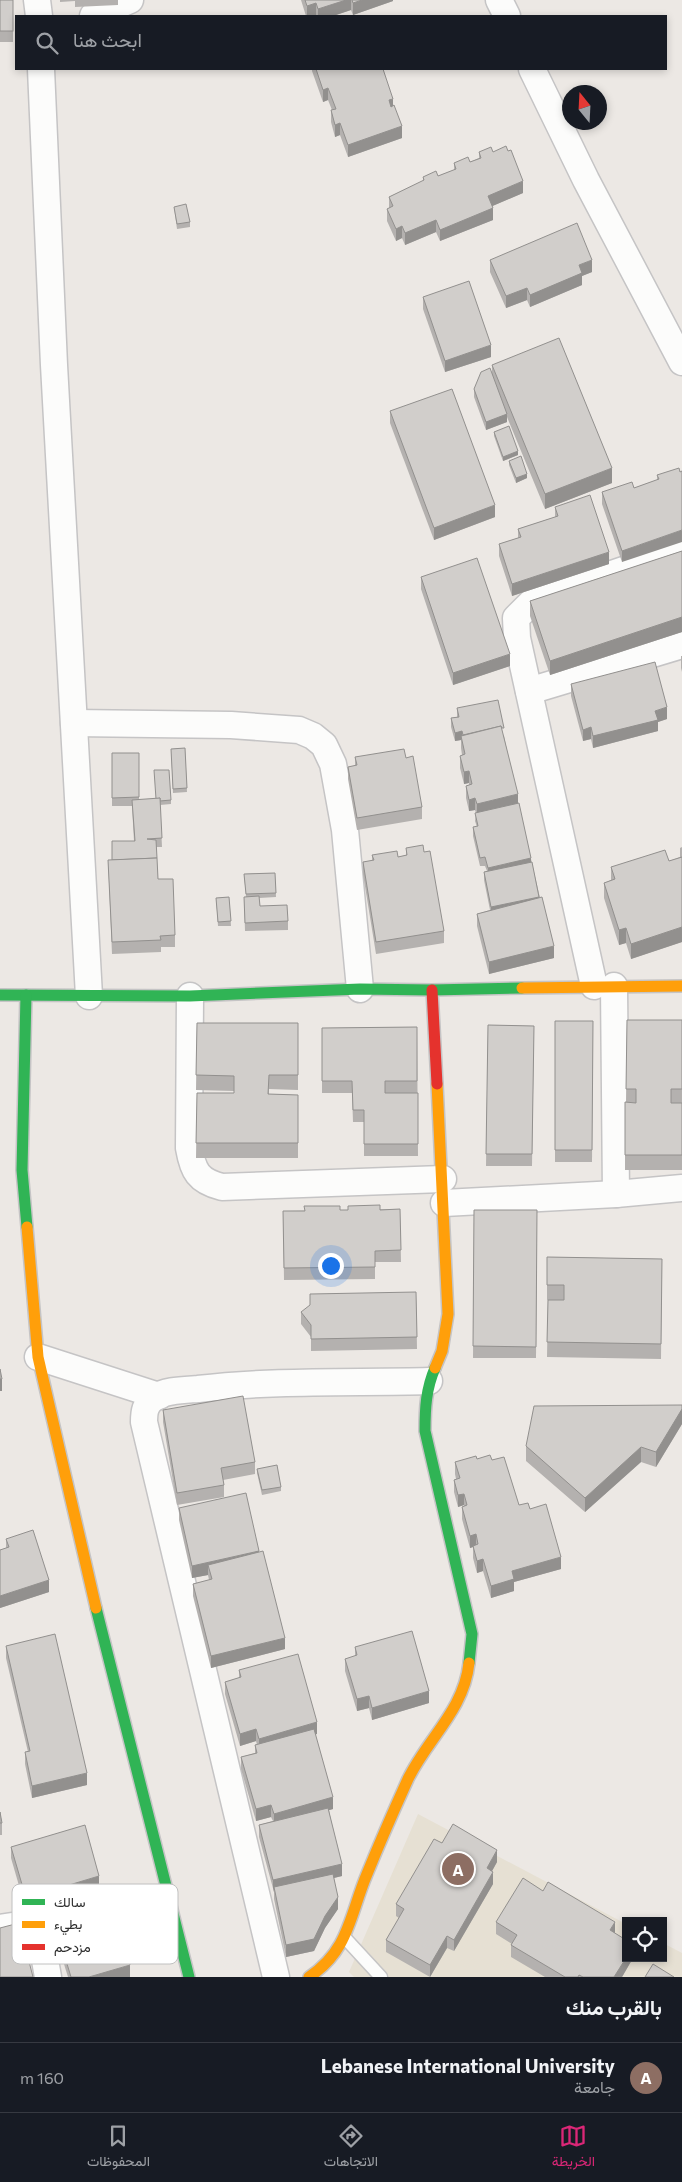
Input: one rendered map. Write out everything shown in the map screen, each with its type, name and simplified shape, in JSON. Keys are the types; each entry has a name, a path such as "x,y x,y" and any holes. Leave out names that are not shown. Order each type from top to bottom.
{"street":[{"path":"38,0 38,15"},
{"path":"95,15 130,0"},
{"path":"499,0 506,15"},
{"path":"41,70 54,355 89,996"},
{"path":"532,70 586,180 682,362"},
{"path":"616,1194 604,986 529,691 517,638 516,618 533,600 682,550"},
{"path":"529,691 682,645"},
{"path":"74,723 231,726 299,730 313,736 324,745 333,764 346,830 360,989"},
{"path":"0,995 190,996 360,989 432,990 682,986"},
{"path":"321,1974 345,1938 366,1875 409,1778 430,1740 455,1708 467,1681 471,1663 472,1634 426,1431 426,1402 429,1381 442,1351 448,1314 444,1191 432,990"},
{"path":"26,995 22,1170 38,1357 97,1613 165,1884"},
{"path":"190,996 189,1148 191,1163 198,1175 207,1183 222,1187 616,1194 682,1188"},
{"path":"38,1357 159,1396"},
{"path":"276,1977 144,1422 146,1406 159,1396 173,1392 226,1385 429,1381"},
{"path":"178,1933 189,1977"},
{"path":"46,1964 48,1977"}],"lane":[{"path":"345,1938 381,1977"}],"shaded area":[{"path":"418,1814 622,1922 622,1962 667,1962 667,1945 682,1953 682,1977 354,1977 349,1972"}],"building":[{"path":"0,0 13,0 13,31 0,31"},
{"path":"305,0 346,0 318,9 316,3 307,6"},
{"path":"316,70 383,70 393,99 389,100 391,107 394,105 402,126 348,145 340,123 335,125 331,110 336,109 328,88 323,90"},
{"path":"506,146 508,151 511,150 523,181 488,196 493,208 440,230 436,220 405,233 402,226 396,229 387,209 393,206 389,197 424,180 423,177 436,171 438,176 456,169 454,163 468,157 470,162 481,158 479,152 491,147 493,152"},
{"path":"186,204 190,222 177,224 174,207"},
{"path":"577,223 592,260 579,265 582,273 530,295 527,288 506,296 490,260"},
{"path":"469,281 491,345 445,361 423,297"},
{"path":"559,338 612,468 545,494 492,365"},
{"path":"490,368 507,414 486,422 474,389 481,372"},
{"path":"452,389 495,505 434,528 390,411"},
{"path":"509,426 518,451 503,457 494,432"},
{"path":"521,456 527,474 516,478 509,461"},
{"path":"679,468 680,472 682,471 682,530 622,551 602,492 632,482 634,488 659,479 657,475"},
{"path":"590,495 609,552 512,584 499,544 521,537 518,529 558,516 555,507"},
{"path":"682,551 682,617 550,661 530,601"},
{"path":"477,558 510,654 453,673 421,577"},
{"path":"655,662 667,707 655,711 658,720 593,736 591,727 583,730 571,684"},
{"path":"498,700 504,728 501,726 463,735 462,731 455,733 451,718 459,717 457,708"},
{"path":"501,726 518,794 477,804 475,798 469,800 466,786 472,784 469,771 464,772 460,756 465,754 461,736"},
{"path":"185,748 187,788 173,789 171,749"},
{"path":"404,749 406,758 413,756 422,807 357,818 348,767 357,765 355,757"},
{"path":"112,753 139,753 139,797 112,798"},
{"path":"154,770 169,770 171,800 160,801 160,798 156,799"},
{"path":"160,798 162,838 147,839 156,840 157,858 112,860 112,841 135,841 132,800"},
{"path":"519,803 531,858 488,868 485,857 480,858 473,827 478,826 475,813"},
{"path":"423,845 424,852 430,851 444,931 376,942 363,862 374,860 372,855 397,851 398,857 407,855 406,848"},
{"path":"665,850 669,861 682,857 682,927 631,944 626,928 619,930 604,883 615,879 611,867"},
{"path":"157,858 158,879 173,879 175,935 160,936 161,940 112,942 108,860"},
{"path":"532,862 539,897 491,907 484,872"},
{"path":"275,873 276,893 246,894 244,874"},
{"path":"259,896 260,906 287,905 288,921 245,923 244,897"},
{"path":"229,897 231,921 218,922 216,898"},
{"path":"542,897 554,946 489,962 477,914"},
{"path":"627,1020 682,1020 682,1089 671,1089 671,1103 682,1103 682,1155 625,1155 625,1102 636,1103 636,1089 626,1089"},
{"path":"555,1021 593,1021 592,1150 555,1150"},
{"path":"197,1023 298,1023 298,1075 269,1075 268,1094 298,1095 298,1143 196,1143 197,1093 234,1093 234,1076 196,1075"},
{"path":"488,1025 534,1026 532,1154 486,1154"},
{"path":"417,1027 417,1081 385,1081 385,1093 418,1093 418,1144 364,1144 364,1110 353,1110 352,1081 322,1081 322,1028"},
{"path":"380,1205 380,1210 400,1209 401,1250 375,1251 375,1267 284,1268 283,1211 305,1211 304,1206 340,1206 340,1210 348,1210 348,1206"},
{"path":"474,1210 537,1210 536,1347 473,1346"},
{"path":"547,1257 662,1259 661,1344 547,1342 548,1300 564,1300 564,1285 547,1285"},
{"path":"416,1292 417,1337 311,1339 311,1325 301,1312 310,1305 310,1294"},
{"path":"243,1396 255,1462 221,1468 224,1485 177,1493 163,1410"},
{"path":"682,1405 682,1409 656,1452 641,1447 585,1498 526,1446 534,1406"},
{"path":"490,1455 492,1460 504,1457 519,1505 528,1503 530,1509 546,1504 561,1557 512,1571 514,1579 491,1586 483,1559 477,1561 473,1546 478,1544 476,1534 470,1536 462,1507 467,1505 464,1494 458,1495 454,1480 460,1478 455,1462 476,1456 477,1459"},
{"path":"277,1465 281,1487 262,1490 257,1469"},
{"path":"246,1493 259,1551 192,1566 179,1508"},
{"path":"33,1530 49,1580 0,1596 0,1550 9,1547 6,1539"},
{"path":"263,1551 285,1638 211,1656 193,1584 212,1579 208,1565"},
{"path":"412,1631 429,1691 372,1708 369,1696 357,1699 345,1659 357,1655 355,1647"},
{"path":"55,1634 87,1773 32,1786 25,1752 30,1751 6,1646"},
{"path":"298,1654 317,1722 259,1739 256,1729 240,1734 225,1682 241,1677 239,1670"},
{"path":"314,1729 333,1797 274,1814 271,1805 256,1809 241,1757 257,1753 255,1745"},
{"path":"328,1808 342,1864 273,1880 259,1825"},
{"path":"453,1824 497,1850 487,1868 493,1872 454,1940 447,1936 430,1965 386,1940 404,1909 396,1904 434,1839 442,1843"},
{"path":"85,1825 99,1876 72,1884 22,1884 11,1847"},
{"path":"333,1874 338,1897 325,1916 314,1939 286,1945 274,1887"},
{"path":"523,1878 543,1891 548,1882 615,1922 610,1930 622,1938 623,1962 614,1977 583,1977 579,1975 578,1977 565,1977 511,1945 517,1935 496,1922"},
{"path":"12,1925 12,1964 30,1964 33,1977 0,1977 0,1928"},
{"path":"67,1964 130,1965 89,1977 71,1977"},
{"path":"653,1964 674,1977 645,1977"}],"traffic: fast":[{"path":"0,995 190,996 360,989 522,988"},
{"path":"26,995 22,1170 27,1227"},
{"path":"435,1368 427,1399 425,1431 472,1634 469,1663"},
{"path":"96,1608 166,1884"},
{"path":"178,1933 189,1977"}],"traffic: slow":[{"path":"522,988 682,986"},
{"path":"435,1368 442,1351 448,1314 437,1084"},
{"path":"27,1227 38,1357 96,1608"},
{"path":"309,1977 333,1956 347,1931 361,1889 408,1779 453,1710 466,1680 469,1663"}],"traffic: jam":[{"path":"432,990 437,1084"}],"place":[{"name":"Lebanese International University","path":"458,1869"}]}
